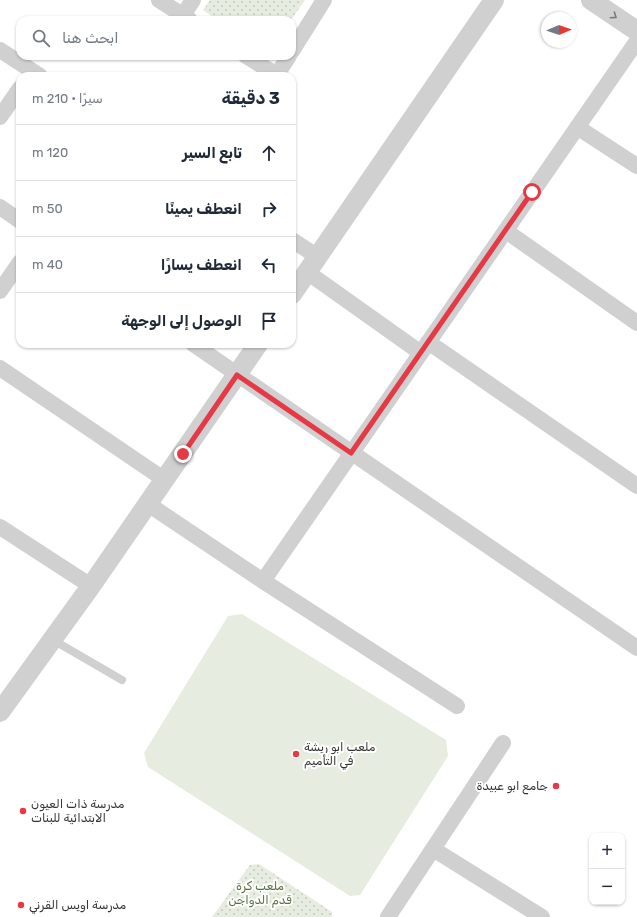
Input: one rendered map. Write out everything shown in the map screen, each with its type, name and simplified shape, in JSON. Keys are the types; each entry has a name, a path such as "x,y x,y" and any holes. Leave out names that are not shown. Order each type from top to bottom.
{"street":[{"path":"159,0 184,16"},
{"path":"188,16 193,0"},
{"path":"296,45 324,0"},
{"path":"296,288 494,0"},
{"path":"591,0 637,31"},
{"path":"263,581 637,41"},
{"path":"0,50 30,72"},
{"path":"252,60 270,72"},
{"path":"279,72 286,60"},
{"path":"0,117 16,94"},
{"path":"577,127 637,166"},
{"path":"0,207 16,218"},
{"path":"506,231 637,323"},
{"path":"296,245 312,265 425,348 637,486"},
{"path":"0,291 16,268"},
{"path":"199,348 637,648"},
{"path":"0,712 91,586 255,348"},
{"path":"0,368 165,480"},
{"path":"148,504 263,581 457,706"},
{"path":"0,527 91,586"},
{"path":"388,917 503,742"},
{"path":"433,849 542,917"}],"lane":[{"path":"52,639 122,680"}],"green space":[{"path":"210,0 305,0 294,16 211,16 203,10"},
{"name":"ملعب ابو ريشة في التأميم","path":"242,614 446,740 448,756 360,895 350,896 148,767 144,753 228,616"},
{"name":"ملعب كرة قدم الدواجن","path":"259,864 332,912 332,917 212,917 250,865"}],"place":[{"name":"ملعب ابو ريشة في التأميم","path":"296,754"},
{"name":"جامع ابو عبيدة","path":"556,786"},
{"name":"مدرسة ذات العيون الابتدائية للبنات","path":"23,811"},
{"name":"مدرسة اويس القرني","path":"21,905"}],"route":[{"path":"183,454 237,375 351,453 532,192"}]}
